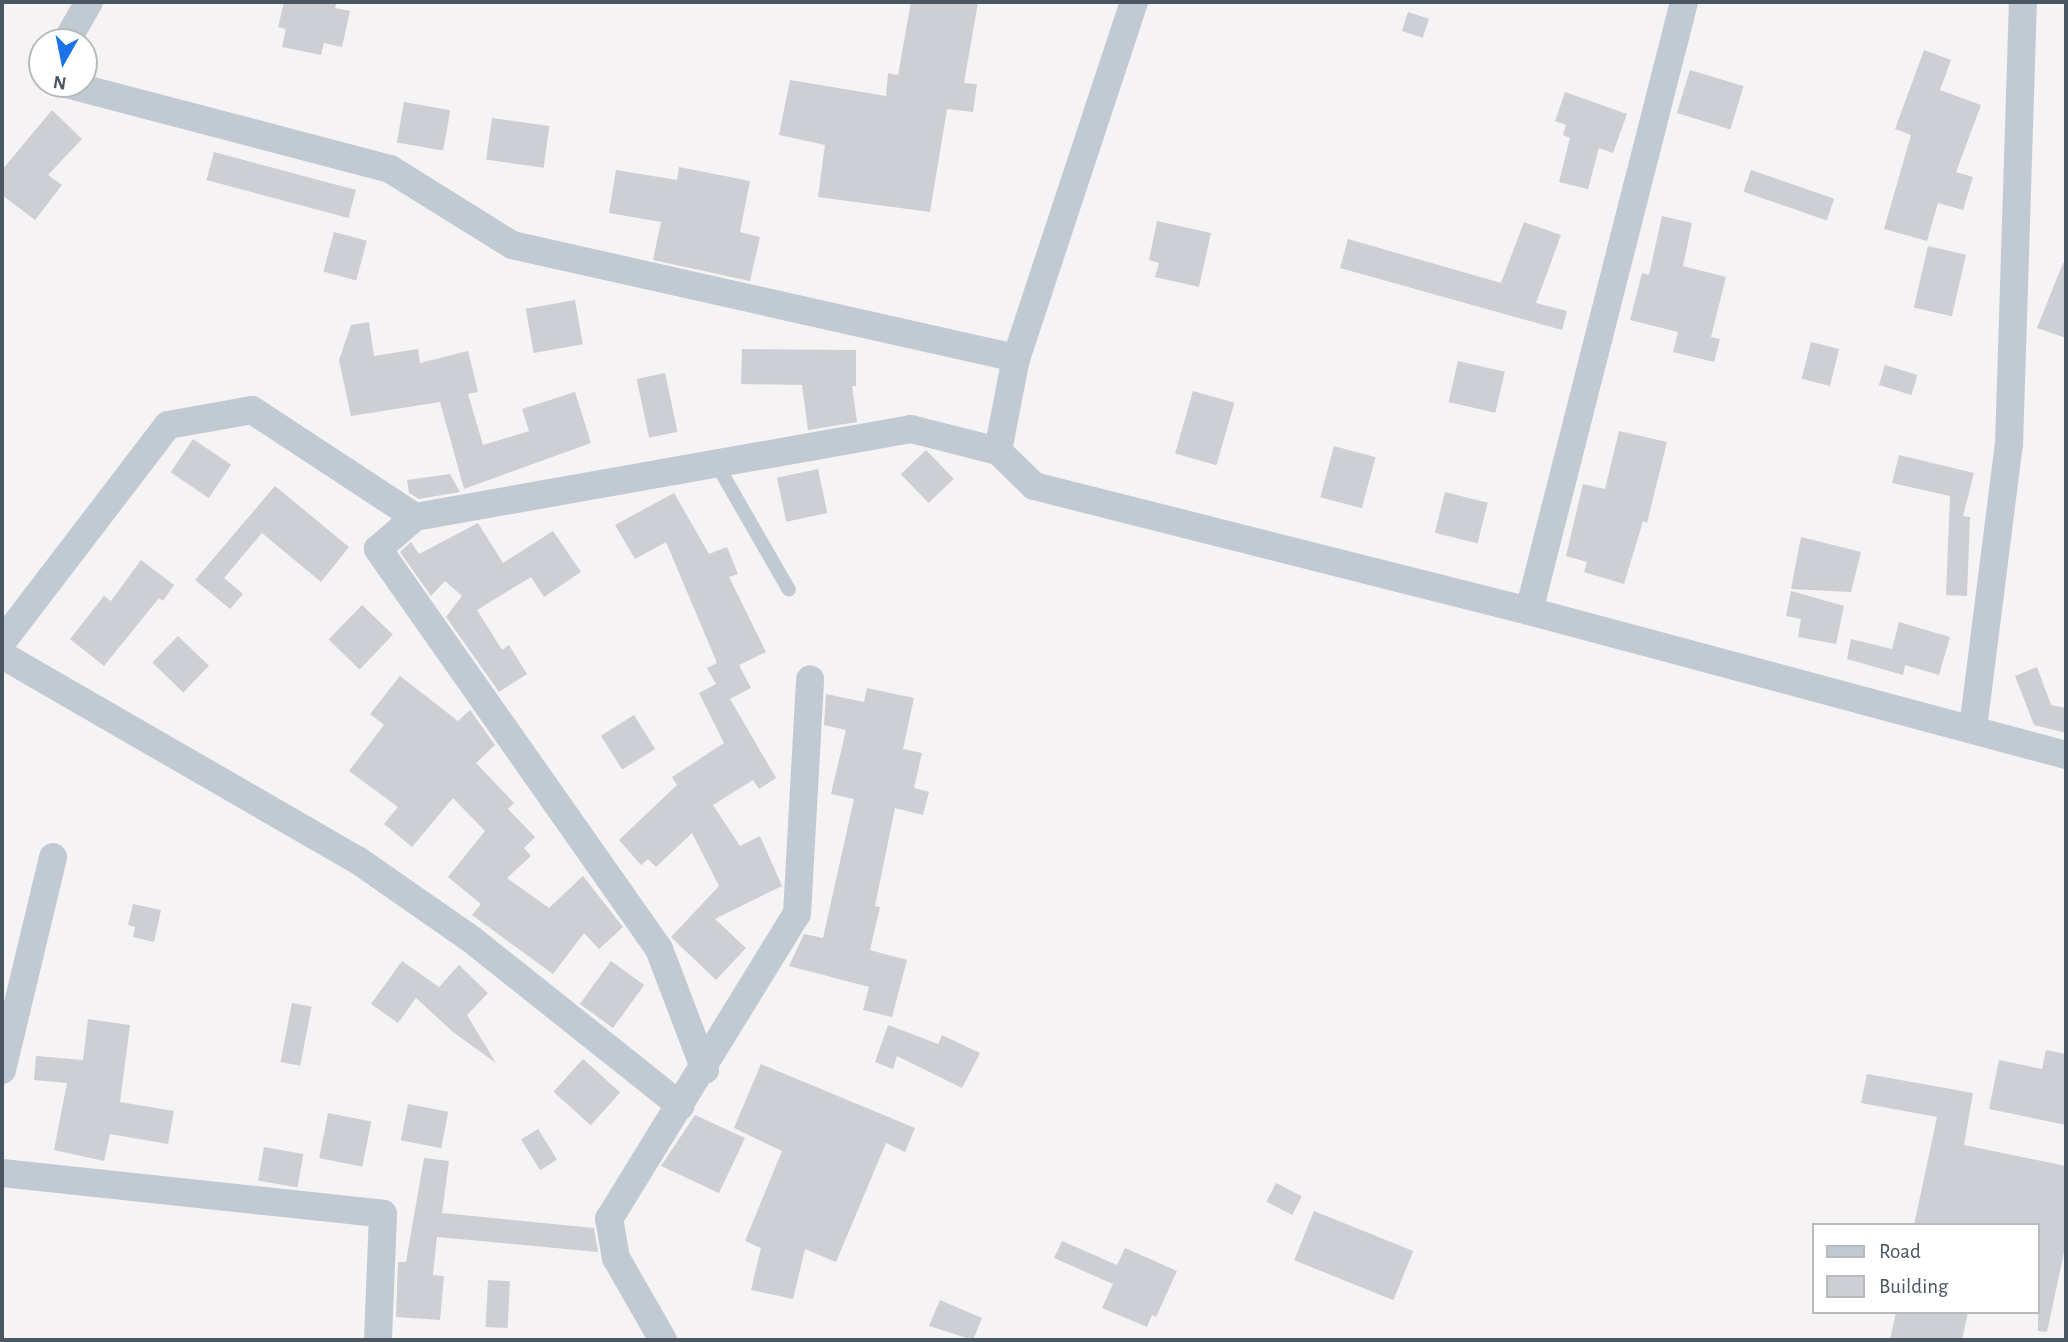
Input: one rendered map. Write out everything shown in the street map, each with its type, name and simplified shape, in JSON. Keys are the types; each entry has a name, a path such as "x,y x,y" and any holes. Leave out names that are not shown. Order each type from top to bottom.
{"street":[{"path":"74,28 89,2"},
{"path":"998,451 1016,358 1134,2"},
{"path":"1529,611 1684,2"},
{"path":"1973,728 2009,445 2023,2"},
{"path":"98,92 390,169 512,245 1016,358"},
{"path":"2,642 168,425 252,410 415,517"},
{"path":"705,1070 659,949 378,549 415,517 912,429 998,451 1034,486 1529,611 2066,755"},
{"path":"2,655 356,859 471,939 681,1106"},
{"path":"663,1340 616,1258 609,1219 705,1070 797,914 810,679"},
{"path":"2,1070 53,856"},
{"path":"2,1174 383,1214 378,1340"}],"lane":[{"path":"716,463 789,590"}],"building":[{"path":"284,2 337,2 335,8 350,11 342,47 324,43 321,55 282,47 286,29 278,27"},
{"path":"911,2 978,2 964,83 977,84 973,112 947,109 930,212 818,197 825,145 779,135 790,80 886,96 888,73 898,75"},
{"path":"1408,12 1429,19 1423,38 1402,31"},
{"path":"1924,50 1951,60 1940,90 1981,105 1956,172 1973,177 1963,210 1938,203 1927,241 1884,229 1911,135 1895,129"},
{"path":"1690,70 1744,86 1730,129 1677,113"},
{"path":"1565,92 1627,114 1613,153 1599,148 1588,189 1559,182 1570,138 1563,135 1566,125 1555,121"},
{"path":"404,102 450,110 443,151 397,142"},
{"path":"52,110 82,139 48,175 62,185 35,220 2,195 2,170"},
{"path":"492,118 549,126 544,168 486,160"},
{"path":"214,152 356,190 348,218 206,180"},
{"path":"679,167 750,181 740,232 760,237 750,281 653,260 661,222 609,213 616,170 677,180"},
{"path":"1751,170 1834,199 1827,220 1744,192"},
{"path":"1662,216 1692,223 1683,266 1726,277 1711,337 1720,339 1714,362 1673,352 1678,332 1630,320 1642,273 1649,275"},
{"path":"1157,221 1211,233 1199,287 1155,277 1159,263 1149,260"},
{"path":"1524,222 1561,235 1536,303 1567,311 1562,330 1340,268 1348,239 1501,283"},
{"path":"334,232 367,241 356,280 323,272"},
{"path":"1928,246 1966,255 1952,316 1914,307"},
{"path":"2063,263 2066,264 2066,338 2037,328"},
{"path":"575,300 583,344 534,353 526,309"},
{"path":"369,322 374,356 418,349 420,363 468,351 478,392 468,394 483,445 529,431 522,409 575,392 591,443 464,489 440,402 351,416 339,360 351,325"},
{"path":"1811,342 1839,349 1830,386 1802,379"},
{"path":"742,349 856,350 856,386 852,386 857,422 808,430 802,385 741,384"},
{"path":"1458,361 1505,372 1495,413 1449,402"},
{"path":"1885,365 1918,375 1911,395 1879,385"},
{"path":"665,373 677,432 649,438 637,379"},
{"path":"1193,391 1234,403 1216,465 1175,453"},
{"path":"1619,431 1667,442 1647,523 1643,521 1624,584 1584,572 1587,562 1566,556 1583,484 1605,489"},
{"path":"193,439 231,465 209,498 171,472"},
{"path":"1334,446 1376,457 1362,508 1320,497"},
{"path":"926,450 954,479 929,503 901,474"},
{"path":"1899,455 1974,473 1963,516 1970,517 1967,596 1946,595 1950,496 1892,483"},
{"path":"818,469 827,513 786,522 777,478"},
{"path":"450,474 460,492 419,499 409,493 407,480"},
{"path":"275,486 349,547 321,582 262,533 224,578 243,594 230,609 195,580"},
{"path":"1445,492 1488,503 1478,543 1435,533"},
{"path":"674,493 709,554 727,547 738,574 729,577 766,652 739,665 751,688 730,699 776,778 759,789 753,780 713,805 740,846 760,836 782,886 715,919 746,948 716,980 671,937 719,886 692,833 656,867 648,859 641,865 619,840 677,785 672,777 724,743 699,693 716,684 707,668 717,663 666,542 635,559 615,525"},
{"path":"478,523 503,563 553,531 581,572 544,597 531,577 477,610 502,650 509,645 527,674 499,692 446,617 462,596 445,581 431,596 400,552 411,542 419,554"},
{"path":"1801,537 1861,552 1851,592 1791,589"},
{"path":"141,560 174,585 163,601 159,598 104,666 70,639 104,596 111,601"},
{"path":"1791,591 1844,606 1836,644 1798,637 1801,619 1786,616"},
{"path":"362,605 393,635 360,669 329,640"},
{"path":"1899,622 1950,637 1939,675 1905,665 1903,675 1847,659 1851,639 1892,649"},
{"path":"178,636 209,666 183,692 152,663"},
{"path":"2037,667 2051,705 2066,708 2066,733 2034,725 2015,676"},
{"path":"400,676 458,721 470,710 495,745 476,763 514,803 508,809 535,837 524,848 531,856 507,878 549,908 583,876 623,927 599,949 584,933 553,974 472,915 481,904 448,877 485,831 453,798 412,847 384,824 398,807 349,771 384,725 370,714"},
{"path":"867,688 914,698 903,749 922,753 914,788 929,792 923,815 895,808 875,906 880,907 870,950 907,960 892,1017 863,1010 869,987 789,966 804,934 823,938 854,799 831,794 846,730 824,725 826,694 864,702"},
{"path":"634,715 655,749 622,770 601,736"},
{"path":"133,904 161,910 154,942 133,937 135,927 128,925"},
{"path":"402,961 439,987 459,965 488,993 467,1015 496,1063 453,1032 416,998 398,1023 371,1004"},
{"path":"611,961 644,985 613,1028 580,1004"},
{"path":"292,1003 312,1007 300,1066 281,1062"},
{"path":"88,1019 130,1025 120,1102 174,1111 168,1144 110,1134 104,1161 54,1150 67,1083 34,1080 36,1056 83,1060"},
{"path":"888,1025 938,1044 942,1035 980,1053 962,1088 897,1056 893,1069 875,1062"},
{"path":"2046,1050 2066,1054 2066,1125 1989,1109 1999,1060 2042,1069"},
{"path":"583,1059 620,1092 591,1125 554,1092"},
{"path":"761,1064 915,1128 905,1152 886,1143 836,1262 805,1249 793,1299 751,1290 761,1248 745,1241 782,1151 734,1128"},
{"path":"1867,1074 1973,1093 1964,1145 2066,1166 2066,1243 2047,1332 2038,1331 2040,1223 1914,1223 1937,1117 1861,1103"},
{"path":"408,1104 448,1112 441,1148 401,1140"},
{"path":"328,1113 371,1121 362,1167 319,1158"},
{"path":"695,1115 745,1138 719,1193 661,1166"},
{"path":"538,1129 557,1160 540,1170 521,1140"},
{"path":"264,1147 303,1154 297,1187 258,1180"},
{"path":"424,1158 449,1161 442,1213 594,1228 598,1252 437,1237 433,1275 444,1276 440,1320 396,1317 398,1262 406,1262"},
{"path":"1276,1183 1302,1196 1292,1215 1266,1202"},
{"path":"1314,1211 1413,1251 1393,1300 1294,1260"},
{"path":"1062,1241 1117,1265 1125,1248 1177,1271 1156,1317 1152,1315 1147,1327 1102,1308 1113,1284 1054,1258"},
{"path":"488,1280 510,1281 508,1328 486,1327"},
{"path":"940,1300 982,1318 973,1340 929,1326"},
{"path":"1896,1314 1968,1314 1962,1340 1890,1340"}]}
